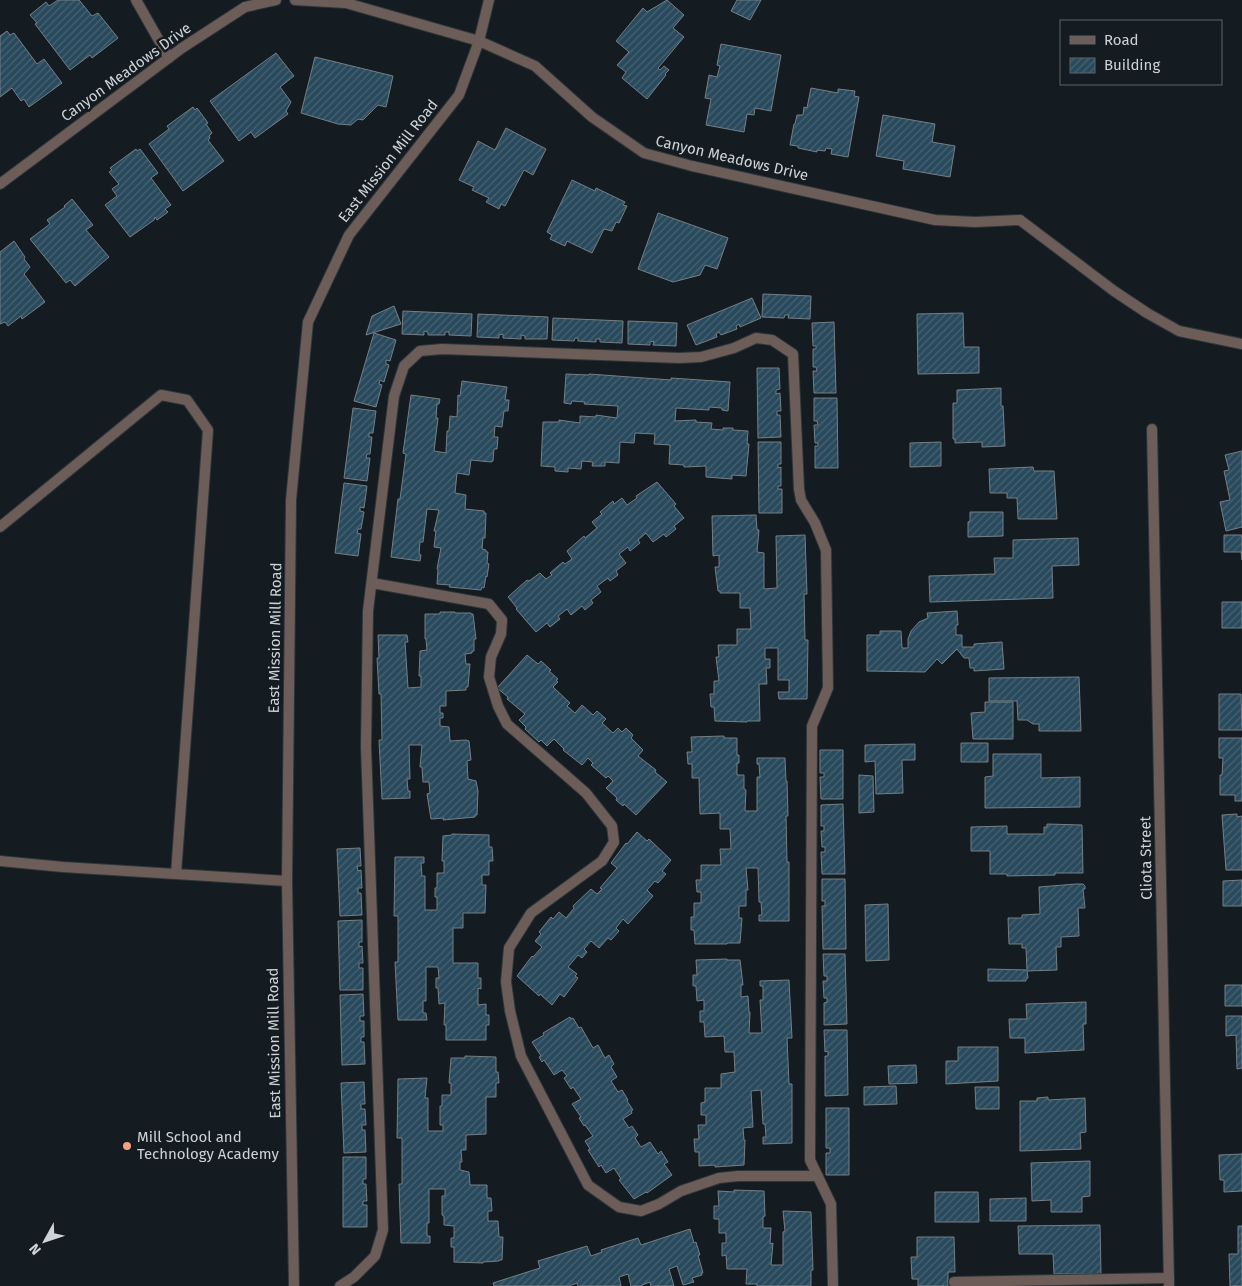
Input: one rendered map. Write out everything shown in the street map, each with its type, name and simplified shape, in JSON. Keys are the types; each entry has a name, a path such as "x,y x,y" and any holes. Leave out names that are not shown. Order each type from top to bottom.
{"street":[{"path":"136,0 169,58"},
{"name":"Canyon Meadows Drive","path":"0,184 169,58 245,7 276,0"},
{"name":"Canyon Meadows Drive","path":"295,0 346,3 479,42 535,66 592,117 644,153 692,166 935,220 975,222 1020,220 1155,318 1179,331 1242,344"},
{"name":"East Mission Mill Road","path":"294,1286 286,881 292,500 308,322 349,235 459,95 479,42 489,0"},
{"path":"340,1286 354,1277 374,1256 384,1230 366,747 368,611 394,396 404,366 420,351 442,349 694,358 734,348 756,338 772,340 792,354 799,489 801,500 815,523 826,550 828,688 812,726 810,1160 831,1204 833,1286"},
{"path":"0,527 161,395 187,400 208,430 176,874"},
{"name":"Cliota Street","path":"1152,429 1169,1282"},
{"path":"372,583 489,604 502,620 501,634 491,657 489,677 498,706 507,724 586,793 612,826 614,842 602,861 531,913 509,948 506,982 510,1010 521,1056 588,1185 619,1207 641,1211 659,1204 682,1191 719,1178 738,1176 818,1176"},
{"path":"0,861 63,867 286,881"},
{"path":"954,1282 1169,1282"}],"building":[{"path":"58,0 79,0 92,16 98,13 118,38 92,58 90,55 70,70 30,15 46,2 49,6"},
{"path":"667,0 684,15 673,28 684,37 658,68 660,70 664,66 669,70 647,99 622,78 626,72 617,65 629,52 616,41 643,8 647,12"},
{"path":"737,0 761,0 750,20 731,11"},
{"path":"7,31 10,35 14,33 37,64 44,59 62,83 29,107 24,99 21,101 12,88 0,97 0,36"},
{"path":"721,44 781,55 771,111 755,108 754,115 747,114 744,132 706,125 711,99 705,98 709,75 717,77 720,66 717,65"},
{"path":"276,53 294,76 280,87 291,102 286,111 288,114 255,138 251,132 239,141 210,101"},
{"path":"315,57 393,76 386,107 378,105 363,120 358,119 351,125 338,124 301,113"},
{"path":"811,88 838,93 838,89 855,91 854,96 859,97 848,157 831,154 832,149 826,148 825,151 817,150 817,152 790,145 797,115 803,115 804,107 807,108"},
{"path":"193,107 195,110 197,108 208,123 206,124 212,133 208,140 224,161 183,191 149,144 169,129 167,126"},
{"path":"883,115 935,124 932,142 955,146 950,177 903,169 904,161 876,156"},
{"path":"506,128 546,149 533,175 524,170 505,206 501,204 499,209 486,202 489,198 472,190 474,187 459,180 478,141 495,150"},
{"path":"136,149 137,151 140,149 158,173 151,178 171,205 165,209 168,212 157,220 155,217 154,220 130,237 105,205 117,196 112,189 119,184 109,172 112,170 110,168"},
{"path":"572,180 595,191 596,188 625,202 623,205 627,206 619,223 616,222 612,231 604,229 592,253 567,241 565,246 550,239 552,235 547,232"},
{"path":"72,199 93,225 86,230 109,257 75,286 70,280 66,283 30,239 50,224 47,220 65,207"},
{"path":"658,213 728,238 717,269 705,265 700,275 673,282 638,269"},
{"path":"14,241 30,267 24,274 45,302 22,319 21,316 8,326 5,322 0,324 0,252"},
{"path":"763,294 811,296 810,319 788,318 789,315 785,315 784,318 762,317"},
{"path":"752,298 761,318 740,327 739,324 736,326 737,329 721,335 719,332 716,334 717,337 696,345 687,325"},
{"path":"394,306 401,324 366,335 372,316"},
{"path":"403,311 472,314 471,336 449,335 449,332 445,332 445,335 428,335 428,332 424,331 424,335 402,334"},
{"path":"963,313 964,347 979,347 979,373 918,374 917,314"},
{"path":"478,314 548,317 547,339 525,339 525,336 521,335 521,339 503,338 503,334 499,335 499,338 477,337"},
{"path":"553,318 623,321 622,343 600,342 600,339 596,339 596,342 578,341 578,338 575,338 574,341 552,340"},
{"path":"628,321 677,323 676,346 653,345 654,341 650,342 650,345 628,344"},
{"path":"834,322 836,393 814,393 813,371 817,371 816,367 813,367 813,349 816,349 816,346 813,346 812,323"},
{"path":"374,333 396,340 390,361 386,360 386,364 389,365 384,382 380,380 379,384 382,385 376,407 354,401"},
{"path":"757,368 779,368 780,389 776,390 776,394 780,393 781,411 777,411 777,415 780,415 781,437 758,438"},
{"path":"566,374 730,382 728,411 722,410 722,408 709,407 709,410 676,408 675,421 696,420 696,422 712,423 711,429 723,430 723,428 733,428 733,430 748,431 747,444 749,444 746,476 732,475 732,479 706,477 706,466 684,467 684,465 669,464 670,445 654,444 655,434 635,433 634,443 620,442 619,463 605,462 605,466 592,466 593,462 582,461 581,469 568,468 568,472 555,471 555,467 541,466 543,422 559,422 559,420 580,423 580,416 596,417 596,415 617,418 618,406 584,404 585,402 572,401 571,404 564,403"},
{"path":"462,381 507,387 505,400 509,400 508,411 504,411 502,427 495,426 494,437 498,437 493,461 471,460 469,475 457,473 455,493 466,495 465,509 484,511 486,513 485,538 483,538 482,549 488,552 487,563 489,564 484,588 482,587 481,590 437,584 437,569 441,548 434,547 436,531 434,531 439,510 427,509 423,542 420,542 420,561 391,557 406,454 403,453 411,395 440,399 439,404 437,404 436,418 438,418 434,451 446,453 450,416 457,417 458,395 460,396"},
{"path":"1001,388 1005,446 982,447 982,442 955,443 955,439 953,439 953,403 957,403 957,390"},
{"path":"814,398 837,398 838,468 815,468 815,446 818,446 818,443 815,443 814,425 818,425 817,421 814,421"},
{"path":"353,408 376,411 373,433 369,433 369,437 372,437 370,454 367,454 366,458 370,458 367,481 344,478"},
{"path":"758,442 781,442 781,464 778,464 778,468 781,467 781,486 778,486 778,489 782,489 782,513 759,513"},
{"path":"941,442 941,466 910,467 910,443"},
{"path":"1242,451 1242,527 1226,531 1220,502 1230,500 1224,471 1229,470 1225,455"},
{"path":"1033,467 1034,471 1054,471 1057,519 1018,519 1017,498 1007,498 1007,493 990,493 989,469"},
{"path":"657,482 676,504 674,506 684,518 674,526 676,529 666,537 664,534 653,542 646,533 638,540 640,543 630,551 628,547 619,554 626,563 616,571 618,575 610,581 608,578 597,586 601,592 591,600 593,603 585,610 582,606 571,615 567,609 558,616 560,619 550,627 547,623 536,632 508,597 527,580 529,581 540,573 546,579 563,562 565,564 572,559 567,551 584,536 585,538 597,528 592,522 613,501 614,504 622,498 627,505 637,498 636,496"},
{"path":"344,483 367,486 364,508 360,507 360,511 364,512 361,529 358,529 357,533 361,534 358,556 335,553"},
{"path":"970,512 1003,512 1003,536 968,537"},
{"path":"756,515 757,530 759,530 757,552 764,553 764,589 777,588 776,536 805,535 807,594 804,594 805,640 808,640 807,699 779,699 778,692 789,692 789,680 778,680 778,648 765,648 765,659 770,659 770,668 766,668 767,684 759,684 760,721 715,721 714,707 711,707 710,694 714,694 714,681 719,681 716,657 719,657 718,645 737,645 737,629 751,629 750,608 740,608 740,593 720,593 718,591 715,567 719,567 719,555 713,556 712,516"},
{"path":"1224,535 1242,535 1242,560 1241,552 1224,552"},
{"path":"1078,538 1079,565 1052,566 1053,598 930,602 929,576 995,574 994,558 1013,558 1013,540"},
{"path":"1222,602 1242,602 1242,628 1222,628"},
{"path":"957,611 958,625 956,625 956,635 962,635 962,647 1002,642 1004,669 974,671 974,668 970,668 969,658 964,658 957,649 942,664 937,659 925,672 867,671 867,635 880,635 880,631 901,631 902,648 908,648 908,639 911,631 919,622 928,618 927,613"},
{"path":"440,612 473,614 476,639 474,639 474,651 465,654 466,664 470,664 468,687 466,687 466,690 446,691 446,706 440,706 440,713 443,713 443,718 440,718 440,726 449,727 450,741 469,741 471,760 467,761 468,779 476,781 478,791 477,815 475,817 443,820 444,818 431,819 427,794 430,793 429,782 423,782 422,767 420,767 422,745 409,745 410,779 407,779 410,798 382,799 379,740 382,740 381,694 379,694 377,658 379,658 378,635 407,635 408,642 405,642 408,688 421,687 421,676 419,676 420,651 427,650 425,614 440,614"},
{"path":"527,655 538,664 541,661 551,670 549,671 558,679 556,680 558,682 553,687 570,703 567,706 575,713 582,705 593,715 597,711 606,719 602,723 613,733 618,728 622,732 626,728 633,735 631,738 643,750 638,756 656,770 655,772 667,782 636,815 624,804 623,806 616,800 617,798 606,788 613,781 608,776 606,778 591,765 593,763 588,758 582,765 563,750 554,739 547,746 541,740 539,742 525,729 526,727 519,720 525,714 497,688"},
{"path":"1079,677 1081,731 1039,731 1039,724 1033,724 1027,720 1018,720 1017,701 989,701 989,678"},
{"path":"1219,694 1241,694 1242,730 1219,730"},
{"path":"985,702 1013,702 1013,739 973,739 971,713 985,712"},
{"path":"724,736 724,738 737,738 739,763 737,763 737,775 744,775 744,789 746,790 745,811 757,811 757,777 760,777 757,758 785,758 788,816 786,816 787,862 789,862 789,921 759,921 759,915 762,915 761,902 759,902 758,868 746,868 748,890 746,890 746,906 739,906 739,918 742,918 740,943 695,944 694,930 691,930 691,917 694,917 694,903 701,903 701,892 697,892 696,880 701,880 701,865 721,865 720,849 731,849 730,829 720,829 720,813 700,814 699,778 692,778 692,764 688,764 687,752 692,752 691,737"},
{"path":"1219,738 1242,738 1242,801 1235,801 1235,795 1220,795 1220,775 1222,775 1223,758 1219,758"},
{"path":"961,743 988,743 988,762 961,762"},
{"path":"915,744 915,760 902,760 903,793 876,794 875,761 865,762 865,745"},
{"path":"820,750 843,750 843,799 821,799 820,777 824,777 824,773 820,773"},
{"path":"993,754 1041,754 1041,778 1080,777 1080,807 985,808 985,777 993,776"},
{"path":"859,775 873,776 874,812 859,813"},
{"path":"843,804 845,874 822,874 821,852 825,852 825,847 822,847 821,831 824,831 824,826 821,826 821,805"},
{"path":"1237,814 1237,817 1242,816 1242,870 1226,870 1222,815"},
{"path":"1047,824 1082,825 1083,873 1007,876 1007,874 990,874 990,851 971,851 971,827 1007,826 1007,834 1044,834 1044,827 1047,827"},
{"path":"637,832 647,841 649,839 671,860 662,871 666,874 658,883 655,881 647,890 653,896 628,924 623,919 616,928 619,931 611,940 608,938 599,948 591,941 584,949 587,952 582,958 578,955 568,967 577,974 575,976 578,978 564,997 560,994 552,1005 517,976 532,956 542,947 535,941 541,934 539,932 551,917 553,919 559,912 566,918 574,908 573,906 591,889 597,894 617,868 611,863"},
{"path":"452,834 489,835 489,847 492,847 493,861 489,861 489,875 482,875 482,885 486,885 485,913 463,913 463,928 453,928 453,963 478,963 478,978 481,978 481,989 478,988 478,1005 486,1004 486,1015 489,1015 489,1025 486,1025 486,1040 446,1040 446,1025 444,1025 445,1003 439,1004 438,988 436,988 436,978 439,978 438,967 426,967 426,1001 423,1001 423,1013 426,1013 427,1020 398,1020 395,962 398,962 398,916 394,916 395,857 424,857 424,863 421,863 422,876 425,876 425,910 437,910 435,888 437,888 437,873 444,873 444,861 442,861 443,836"},
{"path":"360,848 361,866 357,866 358,871 361,870 362,888 358,888 358,893 361,893 362,915 340,916 337,849"},
{"path":"822,879 845,879 846,949 823,949 822,906 825,906 825,901 822,901"},
{"path":"1242,880 1242,906 1223,906 1223,881"},
{"path":"1083,884 1085,886 1085,889 1083,889 1085,908 1078,908 1079,936 1061,937 1061,947 1056,947 1057,970 1027,971 1028,978 1026,981 988,981 988,969 1027,970 1026,948 1022,948 1022,944 1009,944 1008,918 1022,918 1022,915 1040,914 1039,887"},
{"path":"888,904 889,960 866,961 865,905"},
{"path":"362,920 362,942 359,942 359,947 362,946 363,963 359,963 359,968 363,968 363,990 340,990 338,921"},
{"path":"823,954 845,954 847,1024 824,1025 824,1003 827,1002 827,998 824,998 823,981 827,981 827,976 824,976"},
{"path":"696,960 740,960 743,985 741,985 741,997 748,996 750,1012 749,1033 762,1033 760,1000 763,1000 763,986 760,986 760,981 789,980 792,1038 787,1038 789,1084 792,1084 792,1143 763,1144 763,1137 766,1137 765,1124 763,1124 761,1090 751,1091 753,1127 743,1128 745,1140 744,1165 699,1166 699,1152 695,1152 694,1139 699,1139 698,1125 706,1125 706,1115 701,1115 701,1103 705,1102 705,1088 721,1088 721,1074 735,1072 734,1052 725,1052 724,1036 705,1037 704,1022 700,1022 700,1011 704,1011 704,1000 697,1001 696,986 693,986 693,975 697,975"},
{"path":"1225,985 1242,985 1242,1006 1225,1006"},
{"path":"363,994 364,1016 360,1016 360,1021 364,1021 364,1037 361,1037 361,1042 364,1042 365,1064 342,1065 340,995"},
{"path":"1086,1002 1086,1024 1083,1024 1084,1050 1025,1053 1025,1038 1010,1038 1009,1019 1027,1019 1026,1004"},
{"path":"1226,1016 1242,1016 1242,1068 1237,1069 1236,1035 1226,1036"},
{"path":"570,1017 571,1019 573,1018 579,1028 581,1027 593,1048 598,1045 605,1058 609,1055 614,1064 611,1067 617,1077 611,1081 618,1092 622,1090 633,1110 631,1111 632,1113 623,1119 629,1128 632,1126 638,1135 635,1138 641,1147 650,1142 658,1154 661,1151 668,1162 664,1164 672,1175 647,1193 634,1199 619,1180 621,1179 614,1168 606,1173 601,1165 599,1167 588,1150 590,1149 585,1141 593,1136 584,1126 579,1118 581,1117 572,1104 581,1099 573,1087 571,1089 564,1078 567,1076 562,1070 554,1075 544,1060 542,1062 539,1057 541,1056 532,1042"},
{"path":"824,1030 847,1030 848,1095 825,1096 825,1056 828,1056 828,1051 825,1052"},
{"path":"958,1047 998,1047 998,1081 946,1084 946,1061 958,1061"},
{"path":"465,1056 496,1057 496,1072 498,1072 499,1083 496,1083 496,1097 486,1097 486,1134 466,1135 466,1150 461,1150 462,1162 460,1162 460,1170 469,1172 470,1185 487,1185 487,1198 491,1198 492,1211 488,1211 488,1221 498,1221 499,1237 503,1237 502,1260 499,1261 483,1263 454,1262 454,1247 451,1247 451,1238 454,1238 454,1226 444,1225 444,1216 442,1215 442,1196 445,1196 445,1189 429,1189 427,1236 430,1236 430,1243 401,1243 399,1184 402,1184 402,1138 397,1138 398,1079 427,1078 425,1098 428,1098 428,1131 443,1131 443,1125 440,1125 440,1106 442,1106 442,1095 451,1095 451,1083 449,1083 451,1058 465,1058"},
{"path":"916,1065 917,1083 889,1084 888,1066"},
{"path":"364,1082 365,1104 361,1104 361,1109 365,1109 366,1125 362,1125 362,1130 365,1130 366,1152 344,1153 341,1083"},
{"path":"896,1086 897,1104 864,1105 864,1087"},
{"path":"975,1087 999,1087 999,1109 976,1109"},
{"path":"1048,1097 1048,1100 1085,1098 1086,1132 1080,1133 1081,1149 1020,1151 1020,1101 1037,1101 1037,1098"},
{"path":"826,1108 849,1108 849,1175 826,1175 826,1153 830,1153 830,1148 826,1148"},
{"path":"1242,1154 1242,1191 1224,1192 1224,1180 1220,1180 1219,1155"},
{"path":"343,1157 366,1157 366,1179 363,1179 363,1184 366,1184 367,1201 363,1201 363,1205 367,1205 367,1227 343,1227"},
{"path":"1090,1161 1090,1196 1082,1197 1082,1212 1051,1212 1051,1200 1032,1201 1031,1163"},
{"path":"734,1190 764,1191 765,1216 763,1217 763,1228 771,1228 770,1244 773,1243 771,1265 783,1265 783,1232 785,1231 783,1211 811,1212 813,1270 811,1270 811,1286 757,1286 757,1284 746,1284 747,1269 727,1269 726,1255 722,1256 722,1243 726,1243 726,1233 719,1233 719,1219 714,1219 714,1206 719,1206 718,1191 734,1192"},
{"path":"935,1192 978,1192 979,1222 935,1222"},
{"path":"1026,1198 1026,1221 990,1221 990,1199"},
{"path":"1100,1225 1101,1274 1054,1274 1053,1254 1019,1254 1018,1226"},
{"path":"1238,1226 1242,1226 1242,1286 1230,1286 1229,1254 1238,1254"},
{"path":"690,1229 700,1255 698,1255 703,1273 692,1278 694,1282 683,1285 677,1266 669,1269 674,1286 651,1286 650,1282 642,1286 631,1286 628,1274 619,1277 621,1286 578,1286 577,1283 569,1286 494,1286 493,1283 540,1268 538,1261 587,1246 591,1256 602,1252 601,1250 638,1238 641,1245"},
{"path":"917,1237 954,1237 955,1272 948,1272 948,1286 918,1286 918,1279 912,1279 911,1257 917,1257"}],"place":[{"name":"Mill School and Technology Academy","path":"127,1146"}]}
